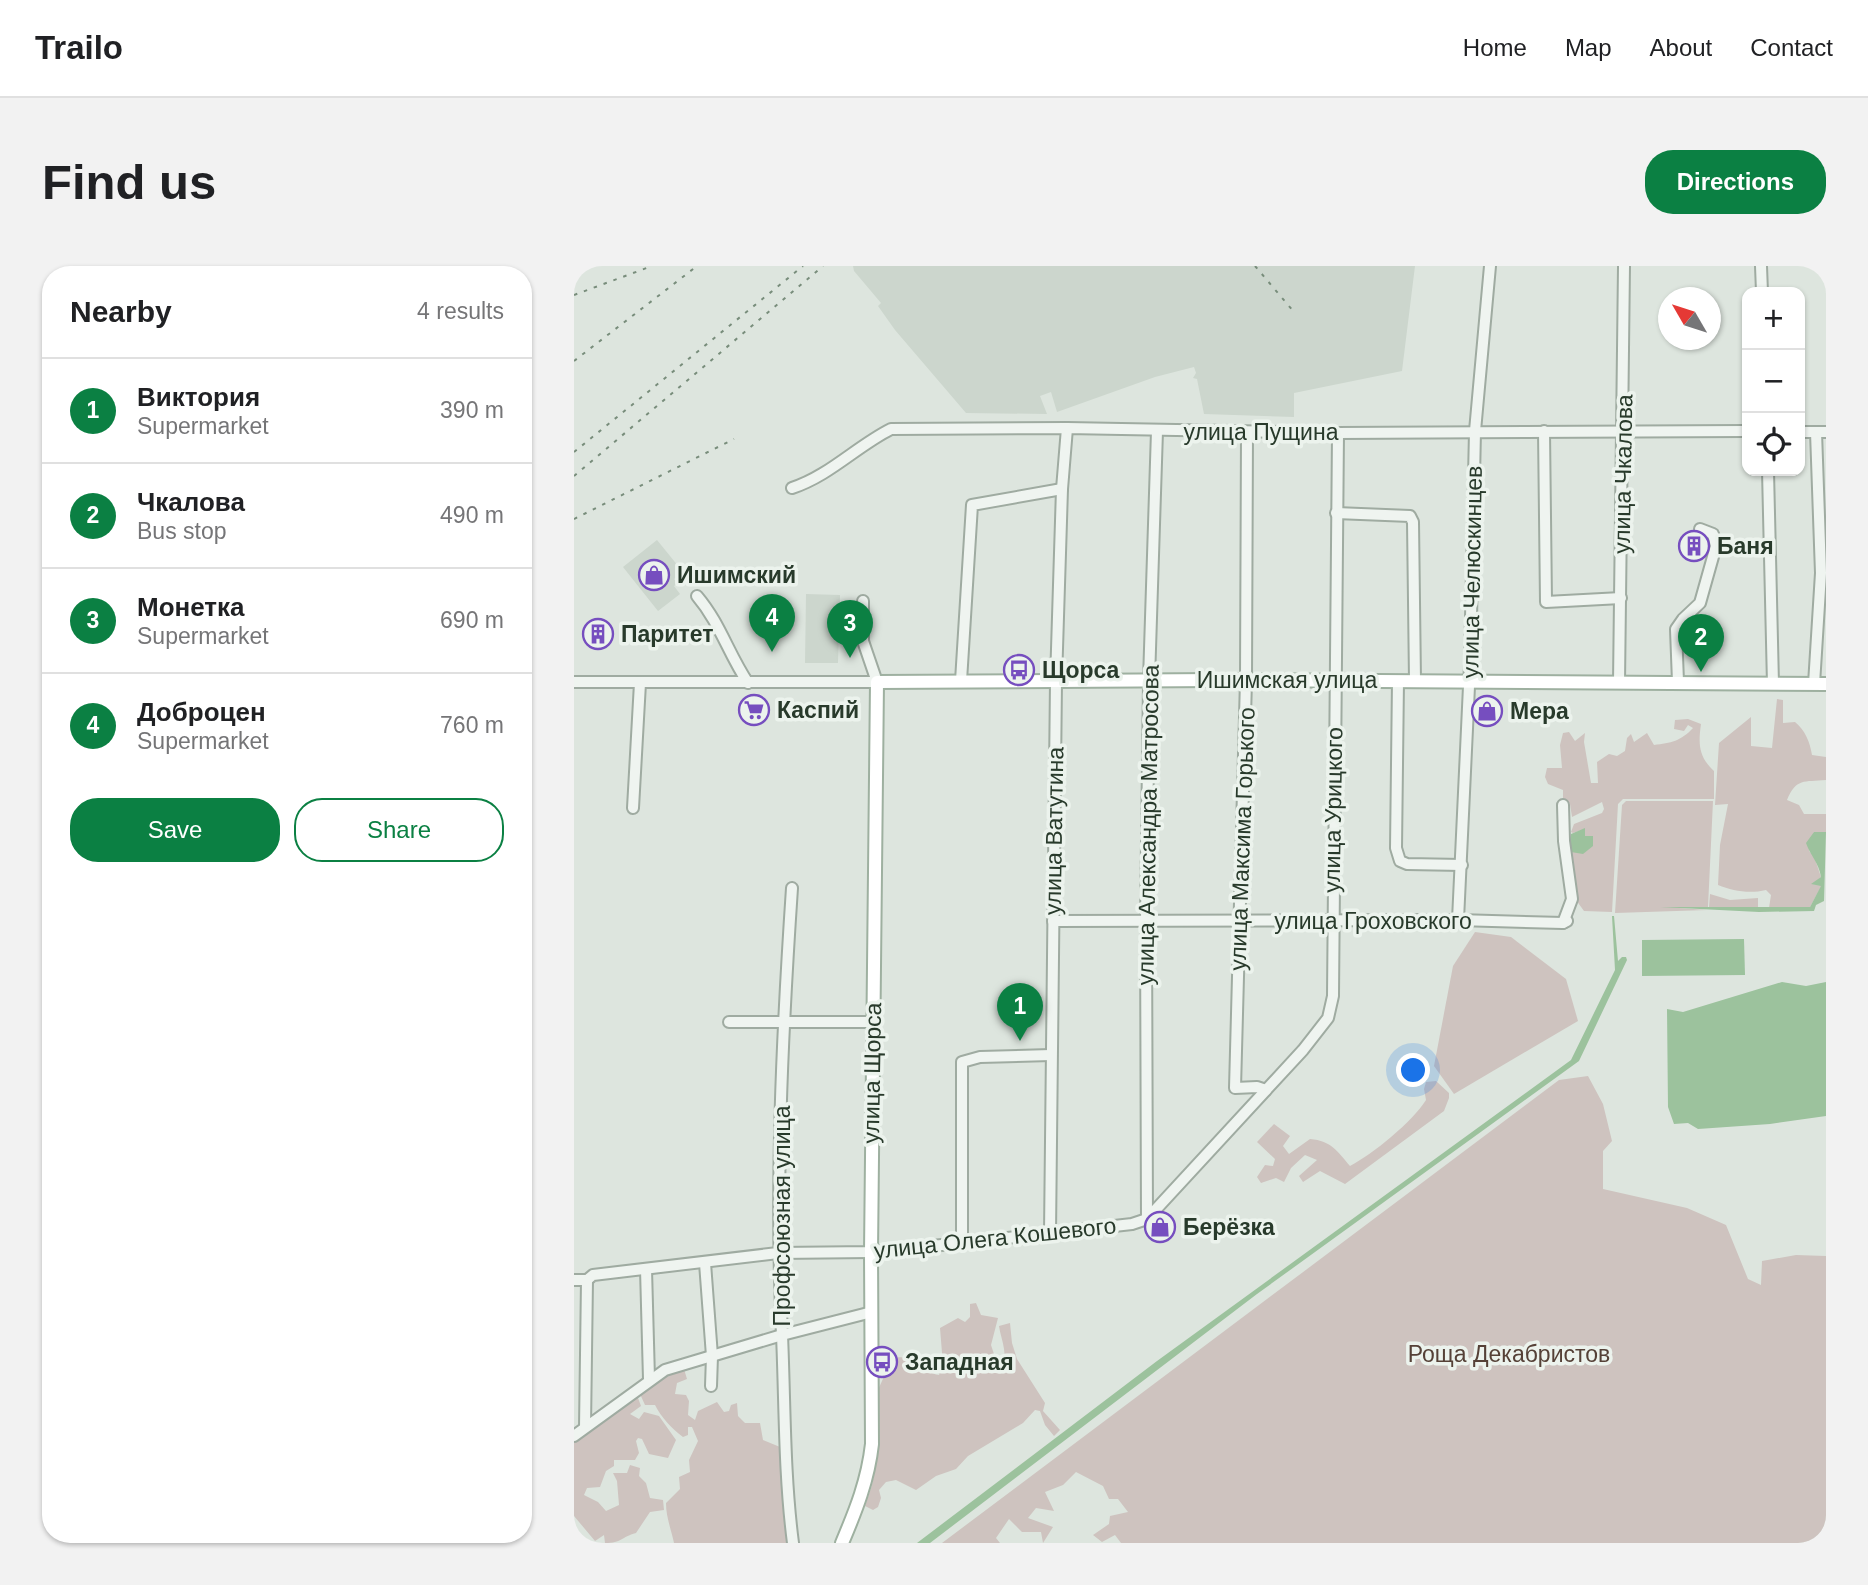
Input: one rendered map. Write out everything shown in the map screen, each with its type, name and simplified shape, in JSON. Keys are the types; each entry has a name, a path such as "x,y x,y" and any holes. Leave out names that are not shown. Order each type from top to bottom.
{"main road":[{"name":"Ишимская улица","path":"877,682 1334,680 1820,684"},
{"name":"улица Щорса","path":"842,1543 861,1499 869,1470 872,1444 871,1252 877,682"}],"street":[{"name":"улица Челюскинцев","path":"1458,920 1469,682 1475,431 1490,266"},
{"name":"улица Чкалова","path":"1619,683 1624,266"},
{"path":"1761,266 1762,287"},
{"name":"улица Пущина","path":"792,488 818,476 872,438 891,429 1067,428 1338,433 1742,431"},
{"name":"улица Ватутина","path":"1050,1233 1056,681 1062,489 1067,428"},
{"name":"улица Александра Матросова","path":"1147,1219 1146,922 1149,680 1157,431"},
{"path":"1544,431 1546,602 1621,598"},
{"name":"улица Максима Горького","path":"1247,432 1246,680 1235,1088 1257,1087 1266,1090"},
{"path":"1820,684 1821,432"},
{"name":"улица Урицкого","path":"1328,1018 1333,996 1338,433"},
{"path":"1768,476 1773,684"},
{"path":"961,681 972,505 1062,489"},
{"path":"1336,513 1410,516 1413,522 1415,681"},
{"path":"1678,682 1676,629 1700,603 1716,546 1713,534 1700,529"},
{"path":"697,596 712,614 735,664 748,683"},
{"name":"улица Щорса","path":"863,601 863,641 877,682"},
{"path":"1398,681 1396,848 1400,861 1407,864 1462,866"},
{"name":"Ишимская улица","path":"574,682 877,682"},
{"path":"633,808 640,683"},
{"name":"улица Гроховского","path":"1053,921 1565,922 1572,899 1564,841 1563,805"},
{"name":"Профсоюзная улица","path":"792,888 783,1022 778,1253 782,1372 793,1543"},
{"name":"улица Олега Кошевого","path":"574,1280 587,1280 593,1275 778,1253 871,1252 1132,1224 1147,1219 1266,1090 1328,1018"},
{"path":"729,1022 873,1022"},
{"path":"962,1243 962,1062 980,1057 1051,1055"},
{"path":"705,1263 712,1356 711,1386"},
{"path":"646,1269 649,1379"},
{"path":"585,1427 587,1280"},
{"path":"574,1436 664,1370 872,1312"}],"shaded area":[{"path":"853,266 1415,266 1402,371 1294,393 1294,417 1204,414 1197,379 1193,378 1196,373 1194,367 1155,377 1057,412 1051,392 1040,396 1047,414 966,413 895,330 878,306 881,303 854,271"},
{"name":"Ишимский","path":"657,540 683,572 674,579 678,583 674,586 680,594 658,611 623,567"},
{"path":"806,594 840,595 838,663 805,663"},
{"path":"1585,828 1585,836 1593,836 1593,846 1583,854 1571,852 1571,834"},
{"path":"1814,832 1826,832 1824,901 1816,905 1814,911 1759,912 1660,907 1810,907 1821,886 1811,884 1821,877 1806,843"},
{"path":"1612,916 1618,961 1622,957 1627,960 1579,1061 1257,1294 930,1543 917,1543 1157,1361 1571,1060 1615,970"},
{"path":"1744,939 1745,975 1642,976 1642,940"},
{"path":"1782,982 1806,986 1826,982 1826,1116 1770,1124 1698,1129 1688,1123 1674,1124 1668,1107 1667,1009 1683,1012"}],"green space":[{"path":"1777,699 1783,700 1783,723 1795,722 1802,729 1812,755 1826,757 1826,780 1802,782 1794,788 1787,800 1799,805 1804,814 1826,814 1826,832 1814,832 1809,851 1814,856 1821,877 1813,884 1822,885 1810,907 1769,908 1771,895 1766,890 1741,891 1718,885 1720,845 1728,804 1715,805 1719,743 1751,717 1751,746 1772,748"},
{"path":"1688,719 1701,724 1701,750 1705,761 1714,771 1714,799 1623,799 1618,804 1612,912 1584,911 1576,900 1571,852 1585,836 1585,829 1571,832 1574,824 1602,813 1604,809 1602,802 1572,817 1570,804 1563,799 1563,790 1548,784 1545,777 1547,768 1562,768 1560,745 1563,733 1569,732 1575,741 1585,733 1591,783 1598,783 1597,762 1609,754 1617,756 1625,751 1627,738 1631,734 1634,742 1647,733 1654,745 1671,742 1680,739 1693,728 1688,725 1684,731 1674,729 1675,720"},
{"path":"1626,801 1713,801 1708,907 1679,908 1707,910 1615,913 1622,805"},
{"path":"1710,894 1730,900 1758,898 1758,908 1709,907"},
{"path":"1475,932 1511,937 1566,979 1578,1021 1454,1094 1434,1066 1453,966"},
{"name":"Роща Декабристов","path":"1588,1076 1603,1104 1612,1141 1603,1151 1603,1189 1687,1208 1726,1225 1748,1279 1761,1285 1762,1261 1796,1255 1826,1256 1826,1543 1121,1543 1115,1535 1102,1542 1093,1535 1109,1524 1110,1516 1128,1512 1118,1499 1109,1499 1103,1486 1076,1472 1063,1485 1045,1492 1054,1511 1036,1508 1028,1518 1053,1527 1043,1543 1041,1532 1022,1532 1009,1519 996,1538 1000,1543 942,1543 1559,1080"},
{"path":"1436,1081 1449,1093 1444,1111 1345,1184 1320,1171 1303,1182 1299,1176 1317,1160 1305,1155 1291,1168 1284,1182 1276,1178 1261,1183 1257,1177 1265,1165 1273,1166 1275,1159 1257,1142 1274,1124 1290,1136 1283,1146 1289,1154 1310,1139 1318,1140 1333,1148 1350,1166 1402,1127 1426,1100 1426,1082"},
{"path":"976,1303 981,1315 998,1318 991,1345 995,1357 993,1365 1000,1368 1007,1366 999,1326 1010,1323 1017,1359 1045,1403 1043,1411 1060,1430 1054,1436 1045,1425 1040,1411 1035,1410 1023,1423 968,1456 956,1469 936,1476 916,1490 896,1480 886,1482 879,1490 881,1498 878,1507 873,1510 865,1506 879,1448 877,1392 892,1359 899,1357 911,1360 939,1375 943,1365 940,1328 958,1318 965,1322 970,1317 970,1304"},
{"path":"684,1369 687,1379 677,1383 675,1394 686,1395 689,1401 688,1415 695,1420 698,1411 717,1402 724,1412 737,1403 738,1416 745,1423 760,1423 763,1440 780,1447 788,1543 674,1543 666,1503 680,1489 679,1477 690,1472 689,1460 698,1441 692,1427 688,1427 688,1435 683,1437 660,1414 655,1405 645,1405 640,1394 661,1376"},
{"path":"632,1397 638,1398 641,1406 630,1414 639,1419 644,1412 659,1416 676,1440 668,1458 649,1454 642,1439 638,1438 636,1441 639,1453 635,1460 614,1460 614,1466 606,1471 600,1487 587,1488 584,1495 598,1502 606,1511 619,1505 617,1481 613,1473 627,1473 630,1465 640,1468 639,1476 646,1483 650,1498 663,1500 664,1510 650,1512 636,1533 615,1542 605,1543 604,1535 595,1541 574,1516 574,1440"}],"railway":[{"path":"574,295 652,266"},
{"path":"574,361 697,266"},
{"path":"574,452 803,266"},
{"path":"574,476 823,266"},
{"path":"1255,266 1294,312"},
{"path":"574,519 734,439"}],"place":[{"name":"Баня","path":"1694,546"},
{"name":"Ишимский","path":"654,575"},
{"name":"Паритет","path":"598,634"},
{"name":"Доброцен","path":"772,652"},
{"name":"Монетка","path":"850,658"},
{"name":"Щорса","path":"1019,670"},
{"name":"Чкалова","path":"1701,672"},
{"name":"Каспий","path":"754,710"},
{"name":"Мера","path":"1487,711"},
{"name":"Виктория","path":"1020,1041"},
{"name":"Берёзка","path":"1160,1227"},
{"name":"Западная","path":"882,1362"}]}
